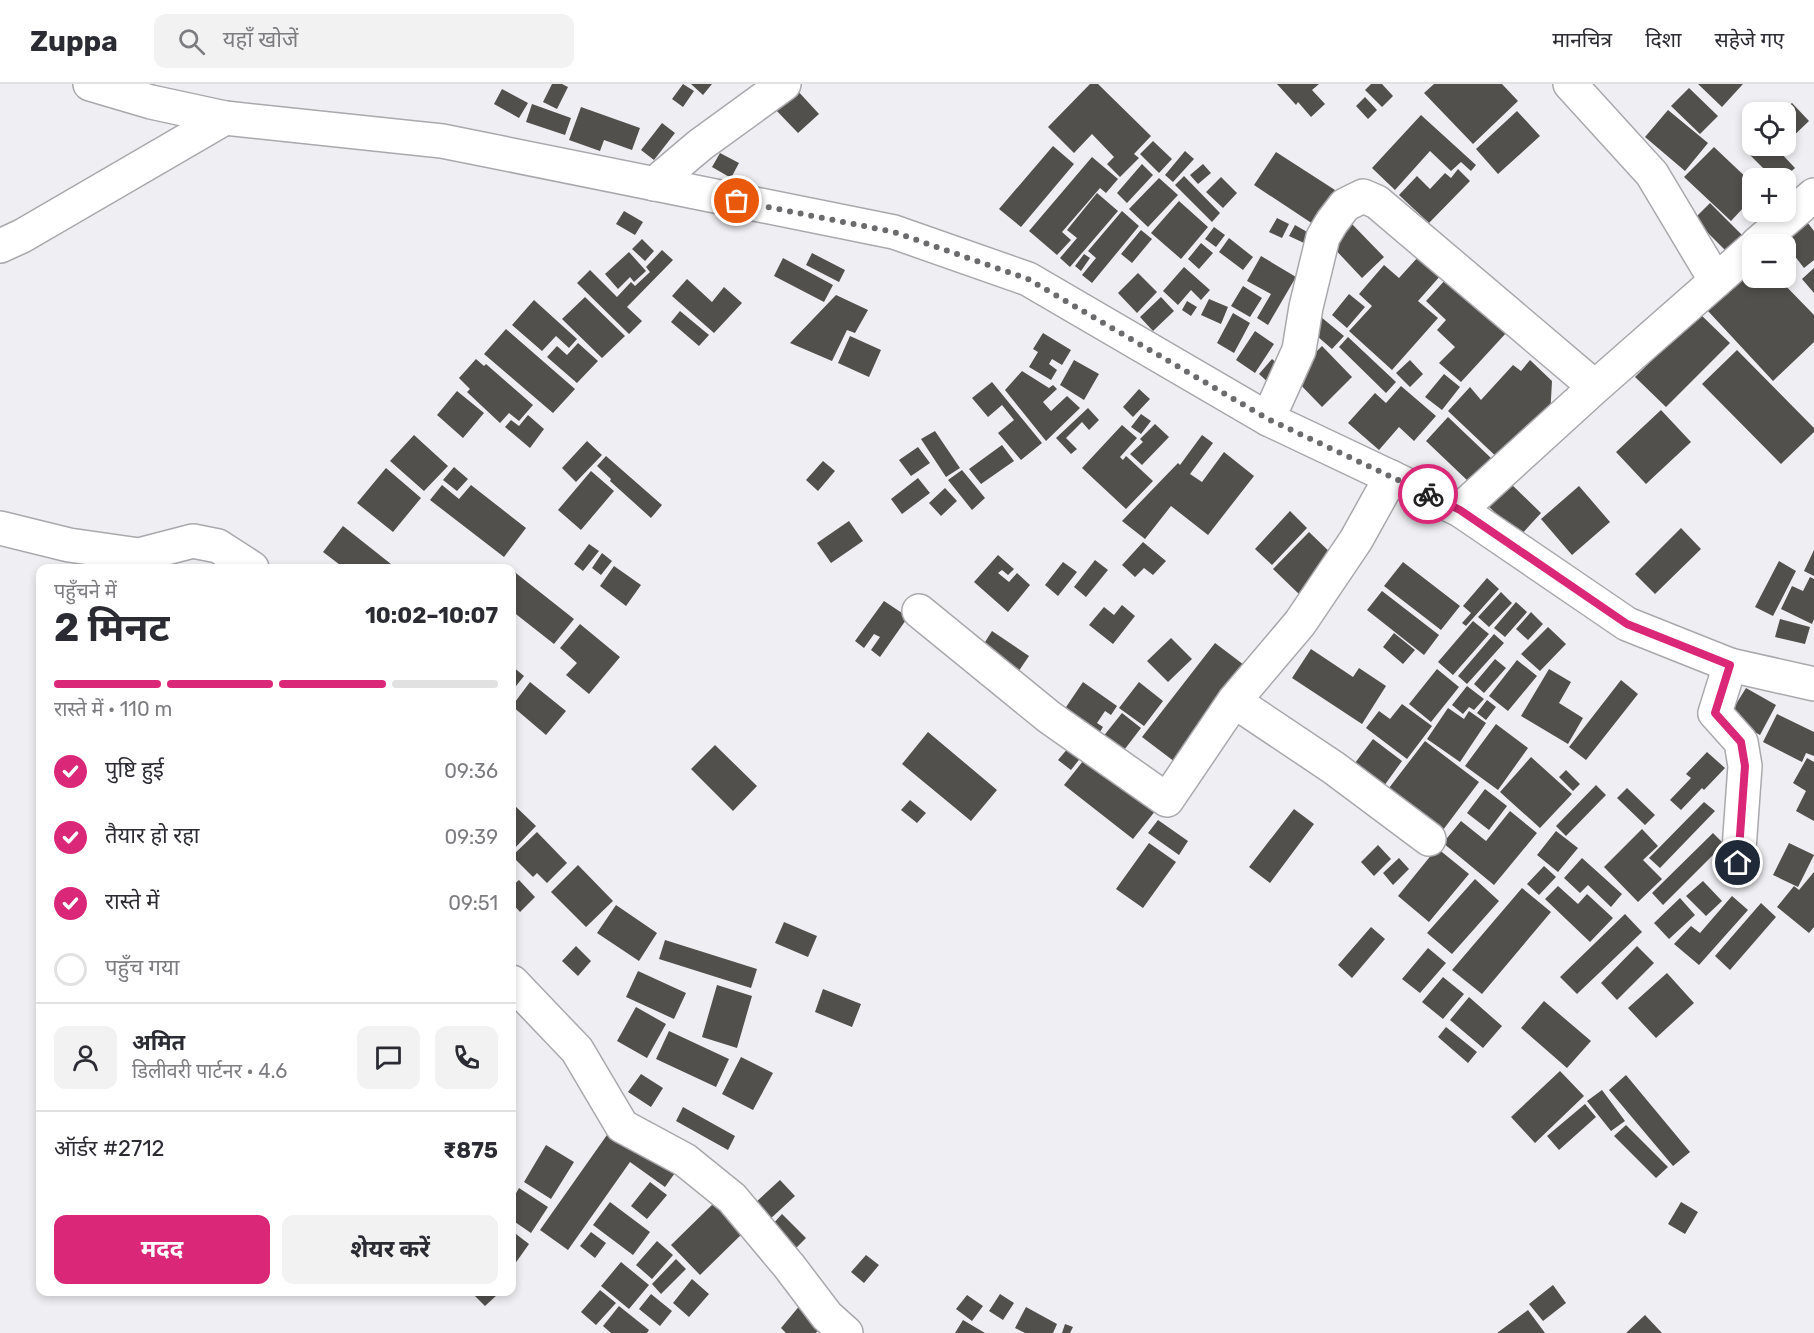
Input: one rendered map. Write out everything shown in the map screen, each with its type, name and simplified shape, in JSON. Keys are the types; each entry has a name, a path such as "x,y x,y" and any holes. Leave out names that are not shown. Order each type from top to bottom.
{"street":[{"path":"90,84 143,93 225,118 442,141 894,232 1028,279 1268,419 1460,510 1627,624 1730,665 1814,684"},
{"path":"654,184 700,145 784,84"},
{"path":"1570,84 1652,174 1716,281"},
{"path":"0,246 225,118"},
{"path":"1769,234 1814,195"},
{"path":"1268,419 1299,350 1306,307 1323,237 1345,205 1363,196 1377,202 1594,387"},
{"path":"1460,510 1594,387 1742,258"},
{"path":"919,611 1049,717 1167,800 1234,701 1300,623 1356,540 1391,477"},
{"path":"0,528 69,545 139,555 193,541 218,546 246,564"},
{"path":"1730,665 1715,713 1741,742 1745,766 1738,863"},
{"path":"1234,701 1334,768 1429,839"},
{"path":"516,986 577,1050 622,1126 685,1160 732,1198 827,1316 846,1333"}],"building":[{"path":"552,84 562,84 568,87 557,109 543,102"},
{"path":"683,84 694,91 683,107 672,99"},
{"path":"691,84 712,84 703,95"},
{"path":"1090,84 1098,84 1151,136 1134,154 1139,158 1120,177 1107,164 1114,157 1092,134 1074,153 1048,127"},
{"path":"1277,84 1319,84 1312,90 1325,104 1311,117 1298,102 1296,105"},
{"path":"1371,84 1382,84 1393,96 1382,107 1365,90"},
{"path":"1434,84 1502,84 1518,101 1473,144 1424,93"},
{"path":"1698,84 1743,84 1722,107"},
{"path":"1689,88 1718,116 1700,134 1671,106"},
{"path":"502,89 528,103 519,118 494,104"},
{"path":"796,89 819,114 798,133 775,109"},
{"path":"1365,97 1377,110 1368,119 1356,106"},
{"path":"532,104 571,118 565,135 526,122"},
{"path":"581,107 640,128 632,150 604,140 600,151 569,140"},
{"path":"1796,107 1809,121 1796,133"},
{"path":"1668,110 1708,143 1685,171 1645,137"},
{"path":"1517,111 1540,136 1498,174 1476,149"},
{"path":"1421,115 1476,165 1471,171 1461,162 1451,171 1430,151 1395,190 1372,168"},
{"path":"662,123 675,133 654,160 641,150"},
{"path":"1153,141 1172,159 1159,173 1140,154"},
{"path":"1053,146 1074,164 1021,227 999,209"},
{"path":"1714,147 1742,174 1742,209 1731,221 1684,177"},
{"path":"1185,151 1194,159 1173,182 1165,175"},
{"path":"1276,152 1335,190 1313,224 1254,185"},
{"path":"720,153 739,163 731,178 712,167"},
{"path":"1751,156 1784,156 1795,168 1763,168"},
{"path":"1092,157 1118,179 1106,193 1100,188 1062,232 1071,240 1057,255 1029,231"},
{"path":"1142,164 1153,175 1127,203 1117,193"},
{"path":"1203,164 1211,173 1198,184 1190,175"},
{"path":"1458,169 1470,181 1429,223 1399,195 1417,176 1430,189 1445,173 1451,178"},
{"path":"1184,176 1220,213 1212,222 1175,185"},
{"path":"1221,177 1237,193 1223,208 1206,192"},
{"path":"1159,178 1178,195 1148,227 1129,209"},
{"path":"1097,193 1118,211 1070,267 1060,258 1077,238 1067,230"},
{"path":"1179,201 1208,227 1181,259 1151,233"},
{"path":"1710,203 1742,235 1742,247 1732,257 1694,219"},
{"path":"624,211 643,222 635,235 616,224"},
{"path":"1122,211 1139,226 1092,283 1082,275 1096,258 1088,251"},
{"path":"1277,218 1289,224 1282,238 1269,232"},
{"path":"1804,218 1814,231 1814,260 1804,268 1796,258 1796,234 1784,234"},
{"path":"1351,223 1384,257 1362,278 1330,244"},
{"path":"1295,225 1309,233 1304,243 1289,236"},
{"path":"1214,227 1225,235 1216,247 1205,239"},
{"path":"1141,230 1152,239 1132,263 1121,254"},
{"path":"1229,238 1253,257 1243,270 1219,252"},
{"path":"642,239 654,251 645,261 632,249"},
{"path":"1201,243 1213,253 1199,269 1188,259"},
{"path":"662,250 673,260 627,307 642,321 629,334 577,283 590,270 617,297 631,282 635,286 650,272 646,267"},
{"path":"629,252 646,271 634,282 630,277 618,289 605,274"},
{"path":"812,253 845,270 839,282 806,265"},
{"path":"1084,254 1090,258 1081,271 1075,266"},
{"path":"1261,256 1296,277 1268,325 1257,318 1271,294 1247,281"},
{"path":"1419,256 1441,275 1418,301 1438,318 1392,370 1349,331 1372,306 1359,294 1384,265 1399,278"},
{"path":"783,258 833,285 824,302 774,276"},
{"path":"1184,267 1210,290 1201,300 1191,290 1178,305 1163,291"},
{"path":"1814,268 1814,293 1802,279"},
{"path":"1138,273 1157,292 1137,313 1118,293"},
{"path":"1447,278 1507,332 1461,382 1439,363 1455,347 1437,330 1446,320 1426,301"},
{"path":"687,279 712,302 724,287 742,303 714,333 672,296"},
{"path":"1742,279 1742,288 1788,288 1814,315 1814,342 1773,381 1708,311"},
{"path":"1243,286 1262,298 1250,317 1231,306"},
{"path":"1349,294 1365,307 1347,328 1332,315"},
{"path":"836,295 868,310 855,333 847,330 832,361 790,343"},
{"path":"585,297 625,336 602,358 562,319"},
{"path":"1161,297 1174,311 1153,331 1140,317"},
{"path":"1209,299 1228,307 1221,324 1201,315"},
{"path":"534,300 577,339 569,348 556,336 542,351 512,325"},
{"path":"1187,301 1197,307 1191,316 1182,310"},
{"path":"680,311 709,335 699,346 671,322"},
{"path":"1233,313 1250,323 1234,353 1217,343"},
{"path":"1699,313 1730,343 1666,407 1635,377"},
{"path":"1321,317 1344,336 1332,349 1310,330"},
{"path":"506,329 575,389 553,413 484,354"},
{"path":"1255,331 1274,344 1255,373 1236,360"},
{"path":"1043,333 1071,350 1062,365 1052,359 1049,364 1057,370 1051,380 1029,367 1038,352 1033,349"},
{"path":"850,336 881,350 869,377 838,363"},
{"path":"1348,337 1396,382 1386,393 1339,347"},
{"path":"578,343 598,361 577,383 547,357 557,346 567,355"},
{"path":"1322,346 1352,377 1322,407 1292,376"},
{"path":"1737,350 1814,428 1814,432 1781,464 1702,384"},
{"path":"476,359 484,366 486,364 533,405 519,421 509,413 500,423 467,392 470,389 459,378"},
{"path":"1272,359 1285,370 1271,385 1259,374"},
{"path":"1074,360 1099,374 1084,400 1060,385"},
{"path":"1410,360 1423,374 1410,387 1396,373"},
{"path":"1530,360 1552,381 1550,417 1502,462 1448,411 1470,387 1481,400 1513,365 1521,371"},
{"path":"1022,371 1049,388 1053,385 1057,389 1043,402 1051,411 1067,396 1080,408 1046,441 1005,390"},
{"path":"1444,374 1460,387 1442,410 1425,397"},
{"path":"992,382 1042,443 1021,460 998,433 1014,420 1002,405 988,417 972,398"},
{"path":"1401,386 1436,416 1414,441 1399,427 1379,450 1348,423 1375,393 1386,403"},
{"path":"1139,389 1150,399 1133,417 1123,407"},
{"path":"457,391 484,413 463,438 437,415"},
{"path":"1088,408 1099,420 1089,430 1082,422 1066,438 1077,449 1071,454 1056,438"},
{"path":"1661,410 1691,442 1646,484 1616,452"},
{"path":"1141,414 1151,421 1141,434 1131,427"},
{"path":"528,415 544,429 530,448 505,427 511,420 519,426"},
{"path":"1448,417 1491,458 1469,482 1426,441"},
{"path":"1155,424 1169,437 1142,465 1130,454 1143,442 1140,439"},
{"path":"1122,425 1137,438 1120,457 1123,460 1126,456 1153,481 1126,509 1082,468"},
{"path":"935,431 960,468 946,477 921,439"},
{"path":"414,435 448,466 424,491 390,461"},
{"path":"1202,435 1213,443 1190,474 1202,482 1224,452 1254,476 1208,535 1171,506 1145,539 1122,521 1178,463 1180,465"},
{"path":"587,441 602,455 576,482 562,468"},
{"path":"1002,445 1014,461 981,484 969,469"},
{"path":"918,447 930,463 911,476 899,460"},
{"path":"606,456 662,505 651,518 597,466"},
{"path":"823,461 835,471 818,491 806,480"},
{"path":"454,467 468,479 457,491 443,480"},
{"path":"386,468 421,498 393,532 357,503"},
{"path":"962,470 985,498 972,510 948,480"},
{"path":"591,471 614,491 581,530 558,510"},
{"path":"918,478 930,493 902,514 891,499"},
{"path":"1508,481 1541,513 1520,536 1486,504"},
{"path":"442,485 459,499 471,485 526,528 504,557 430,500"},
{"path":"1579,486 1610,522 1572,555 1541,519"},
{"path":"945,488 957,501 941,516 929,503"},
{"path":"1290,511 1307,528 1272,565 1255,549"},
{"path":"849,521 863,541 831,563 817,543"},
{"path":"343,526 391,564 339,564 323,552"},
{"path":"1681,528 1701,549 1655,594 1635,574"},
{"path":"1309,532 1336,558 1300,595 1273,569"},
{"path":"1143,542 1166,561 1153,575 1144,568 1135,577 1122,565"},
{"path":"589,544 599,551 583,571 574,564"},
{"path":"1814,550 1814,576 1804,571"},
{"path":"602,553 612,561 601,575 592,568"},
{"path":"998,555 1014,569 1008,575 1002,570 998,573 1009,582 1017,573 1030,585 1008,612 974,582"},
{"path":"1095,560 1108,570 1086,597 1074,587"},
{"path":"1779,561 1796,571 1773,616 1755,607"},
{"path":"1063,562 1077,572 1058,596 1045,585"},
{"path":"1403,562 1460,606 1441,630 1384,586"},
{"path":"614,566 641,585 626,606 600,586"},
{"path":"516,573 574,619 554,644 516,614"},
{"path":"1810,577 1814,579 1812,624 1781,609 1792,586 1803,591"},
{"path":"1487,578 1499,589 1466,626 1462,623 1471,613 1463,606"},
{"path":"1382,591 1439,635 1424,655 1367,610"},
{"path":"1501,592 1512,603 1489,627 1478,617"},
{"path":"884,601 908,617 880,657 871,650 880,637 874,634 864,648 855,641"},
{"path":"1516,602 1527,612 1505,637 1494,628"},
{"path":"1122,605 1135,616 1113,644 1089,625 1104,607 1114,615"},
{"path":"1531,612 1543,624 1528,640 1516,629"},
{"path":"1780,619 1810,627 1805,644 1775,637"},
{"path":"1473,621 1489,634 1453,675 1438,662"},
{"path":"580,624 620,657 589,694 566,675 577,663 560,648"},
{"path":"1548,627 1566,644 1540,671 1521,654"},
{"path":"992,631 1029,656 1016,675 980,650"},
{"path":"1394,633 1415,650 1403,664 1383,647"},
{"path":"1494,634 1504,643 1467,684 1458,676"},
{"path":"1171,638 1192,659 1168,682 1147,661"},
{"path":"1215,643 1248,668 1175,762 1142,737"},
{"path":"1311,649 1353,677 1359,668 1386,686 1362,724 1292,678"},
{"path":"1495,659 1506,668 1484,693 1474,684"},
{"path":"1517,660 1537,676 1508,711 1489,696"},
{"path":"516,669 524,676 516,686"},
{"path":"1437,669 1459,687 1431,722 1409,704"},
{"path":"1549,669 1571,682 1559,703 1583,718 1568,744 1521,716"},
{"path":"1621,680 1638,694 1586,760 1569,747"},
{"path":"530,682 566,711 546,735 516,709 516,701"},
{"path":"1083,682 1117,706 1111,715 1105,711 1097,723 1103,727 1095,740 1060,716"},
{"path":"1139,682 1163,701 1144,726 1119,708"},
{"path":"1467,686 1484,699 1474,710 1469,707 1463,714 1452,705"},
{"path":"1746,688 1776,705 1760,735 1728,717"},
{"path":"1487,700 1496,707 1486,720 1477,713"},
{"path":"1402,704 1432,726 1407,759 1366,728 1379,711 1390,719"},
{"path":"1448,708 1464,719 1469,711 1486,723 1460,762 1427,739"},
{"path":"1122,713 1141,728 1118,758 1098,743"},
{"path":"1777,714 1814,732 1814,756 1806,753 1802,762 1763,742"},
{"path":"1496,724 1528,748 1498,790 1465,766"},
{"path":"928,732 997,790 971,821 902,764"},
{"path":"1373,739 1402,761 1376,797 1346,775"},
{"path":"1425,741 1479,782 1440,834 1408,809 1411,805 1389,788"},
{"path":"715,745 757,786 733,811 691,769"},
{"path":"1069,747 1082,756 1071,770 1058,760"},
{"path":"1707,752 1725,768 1681,810 1670,800 1691,778 1686,774"},
{"path":"1087,756 1156,810 1133,839 1064,785"},
{"path":"1531,757 1572,794 1540,828 1500,792"},
{"path":"1807,758 1814,762 1814,821 1796,811 1806,791 1793,783"},
{"path":"1566,770 1580,784 1573,791 1559,777"},
{"path":"1596,785 1606,795 1566,836 1556,826"},
{"path":"1627,788 1655,815 1645,825 1617,798"},
{"path":"1485,789 1507,806 1489,830 1467,813"},
{"path":"910,800 926,813 917,823 901,810"},
{"path":"1704,802 1715,811 1660,868 1649,858"},
{"path":"516,807 536,826 516,847"},
{"path":"1294,809 1314,824 1270,883 1249,867"},
{"path":"1510,811 1537,833 1494,885 1443,843 1461,821 1486,841"},
{"path":"1158,820 1188,841 1179,855 1148,833"},
{"path":"1642,829 1658,846 1643,860 1662,879 1638,902 1604,867"},
{"path":"1556,831 1578,848 1558,872 1537,855"},
{"path":"537,832 567,863 547,883 537,873 533,877 516,860 516,852"},
{"path":"1713,833 1724,844 1663,905 1652,893"},
{"path":"1149,843 1176,862 1143,908 1116,889"},
{"path":"1789,843 1814,855 1798,887 1773,875"},
{"path":"1378,845 1391,859 1374,876 1361,862"},
{"path":"1437,848 1469,874 1429,922 1398,896"},
{"path":"1399,858 1409,869 1393,885 1383,873"},
{"path":"1582,858 1622,894 1611,907 1588,885 1580,893 1564,878"},
{"path":"578,865 613,901 586,927 551,892"},
{"path":"1544,866 1556,877 1539,895 1527,884"},
{"path":"1814,872 1814,927 1809,933 1777,907 1794,886 1799,890"},
{"path":"1475,879 1499,901 1452,954 1427,933"},
{"path":"519,880 535,897 520,912 516,908 516,883"},
{"path":"1703,881 1722,901 1706,916 1686,896"},
{"path":"1558,886 1578,904 1587,894 1613,918 1590,942 1545,899"},
{"path":"1522,888 1551,912 1482,994 1452,970"},
{"path":"1732,896 1748,910 1699,965 1674,944 1691,926 1700,933"},
{"path":"1680,898 1695,915 1669,939 1654,923"},
{"path":"1761,903 1776,917 1730,970 1715,956"},
{"path":"616,905 657,933 639,961 597,933"},
{"path":"1625,914 1642,932 1577,994 1560,977"},
{"path":"784,922 817,936 808,957 775,943"},
{"path":"1371,927 1385,939 1352,978 1338,965"},
{"path":"665,940 757,969 751,988 659,959"},
{"path":"576,946 591,961 578,976 562,961"},
{"path":"1637,946 1654,963 1617,1000 1601,983"},
{"path":"1428,948 1446,963 1420,993 1402,979"},
{"path":"638,971 686,993 674,1019 626,997"},
{"path":"1667,973 1694,1003 1656,1038 1628,1008"},
{"path":"1443,977 1464,994 1443,1019 1422,1002"},
{"path":"717,985 752,996 737,1048 702,1037"},
{"path":"823,989 861,1004 852,1027 815,1012"},
{"path":"1469,997 1502,1026 1483,1048 1450,1020"},
{"path":"1544,1001 1591,1041 1567,1068 1521,1028"},
{"path":"636,1007 666,1024 647,1058 617,1041"},
{"path":"1446,1027 1477,1052 1468,1063 1438,1037"},
{"path":"669,1031 729,1059 716,1087 656,1059"},
{"path":"741,1057 773,1073 753,1110 722,1094"},
{"path":"1560,1071 1584,1096 1535,1143 1511,1117"},
{"path":"641,1074 663,1088 651,1107 628,1092"},
{"path":"1626,1075 1690,1152 1673,1166 1609,1090"},
{"path":"1602,1090 1625,1121 1611,1131 1587,1101"},
{"path":"1585,1104 1596,1117 1559,1150 1547,1136"},
{"path":"683,1107 735,1136 728,1150 676,1121"},
{"path":"614,1125 677,1170 665,1187 630,1162 568,1250 540,1230"},
{"path":"1626,1125 1668,1167 1656,1178 1614,1136"},
{"path":"546,1145 574,1162 551,1199 524,1182"},
{"path":"780,1180 795,1196 769,1220 755,1203"},
{"path":"650,1182 667,1195 647,1219 631,1206"},
{"path":"519,1188 548,1207 531,1233 516,1223 516,1193"},
{"path":"716,1201 745,1231 700,1275 671,1245"},
{"path":"610,1202 650,1232 633,1255 593,1225"},
{"path":"1681,1202 1698,1212 1685,1234 1668,1224"},
{"path":"782,1214 806,1238 795,1249 772,1225"},
{"path":"591,1232 606,1243 595,1258 580,1246"},
{"path":"516,1234 529,1244 516,1262"},
{"path":"657,1241 673,1255 652,1279 636,1265"},
{"path":"866,1255 879,1265 864,1283 851,1272"},
{"path":"676,1259 686,1269 661,1294 652,1284"},
{"path":"621,1262 649,1285 629,1309 601,1286"},
{"path":"692,1279 709,1294 689,1317 673,1303"},
{"path":"1553,1285 1566,1303 1543,1321 1529,1304"},
{"path":"600,1290 616,1303 596,1325 581,1312"},
{"path":"651,1294 672,1311 660,1326 639,1309"},
{"path":"1000,1294 1014,1303 1003,1320 989,1311"},
{"path":"967,1295 983,1306 972,1321 956,1309"},
{"path":"475,1296 496,1296 485,1306"},
{"path":"801,1304 824,1324 816,1333 786,1333 781,1328"},
{"path":"619,1306 649,1330 647,1333 611,1333 603,1326"},
{"path":"1026,1307 1057,1324 1053,1333 1025,1333 1015,1328"},
{"path":"1528,1310 1545,1333 1497,1333"},
{"path":"1645,1315 1662,1333 1626,1333"},
{"path":"963,1320 985,1333 955,1333"},
{"path":"1065,1324 1073,1327 1070,1333 1062,1333"}],"way so far":[{"path":"737,201 894,232 1028,279 1268,419 1428,494"}],"route":[{"path":"1428,494 1460,510 1627,624 1730,665 1715,713 1741,742 1745,766 1738,863"}]}
